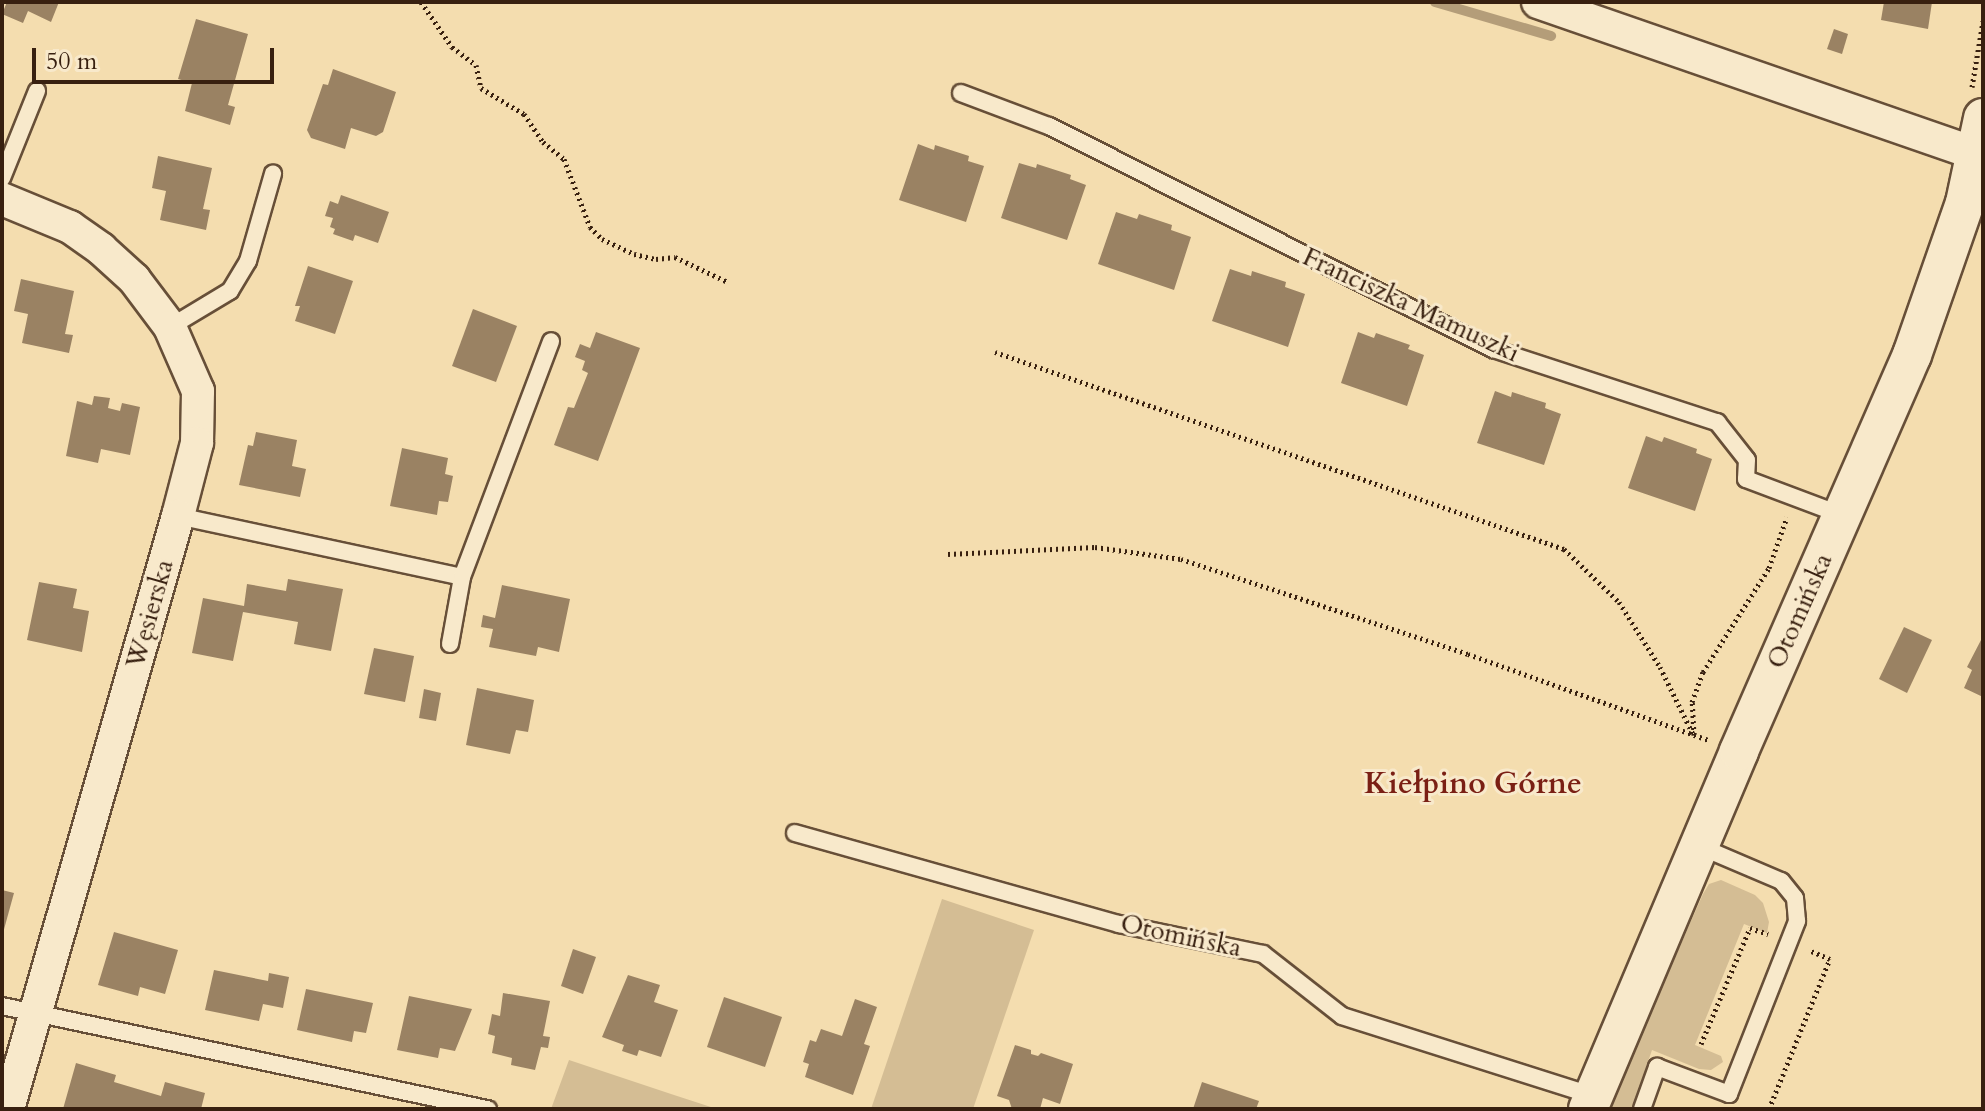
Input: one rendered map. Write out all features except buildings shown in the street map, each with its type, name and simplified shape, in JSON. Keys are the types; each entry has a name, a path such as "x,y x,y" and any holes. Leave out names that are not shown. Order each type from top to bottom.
{"street":[{"path":"1538,2 1979,136"},
{"name":"Otomińska","path":"1591,1102 1698,845 1974,206 1979,136"},
{"name":"Węsierska","path":"2,199 70,227 101,249 134,279 170,327 198,391 197,443 178,516 8,1109"}],"lane":[{"path":"2,178 37,91"},
{"name":"Franciszka Mamuszki","path":"961,93 1049,126 1493,349 1717,422 1747,460 1746,479 1842,515"},
{"path":"170,327 230,291 248,261 273,174"},
{"path":"450,644 462,577 551,341"},
{"path":"178,516 462,577"},
{"name":"Otomińska","path":"795,833 1119,924 1263,954 1342,1016 1591,1102"},
{"path":"1642,1109 1657,1067 1729,1094 1797,921 1795,898 1781,881 1698,845"},
{"path":"2,1006 488,1109"}],"path":[{"path":"421,2 452,47 476,65 481,88 524,114 543,142 564,159 590,227 602,239 634,254 656,259 675,257 728,282"},
{"path":"995,352 1564,549 1619,602 1660,667 1694,736"},
{"path":"1694,736 1692,702 1703,672 1769,568 1795,497"},
{"path":"948,554 1095,547 1181,559 1468,654 1694,736"},
{"path":"1701,1044 1750,928 1772,935 1774,922"},
{"path":"1769,1109 1830,959"}],"shaded area":[{"path":"1721,880 1755,895 1763,903 1769,922 1767,933 1744,924 1695,1045 1721,1056 1723,1062 1711,1070 1699,1069 1652,1050 1632,1109 1608,1109 1703,894 1709,884"},
{"path":"942,899 1034,930 973,1109 871,1109"},
{"path":"569,1060 671,1094 717,1109 551,1109"}],"waterway":[{"path":"1435,2 1551,36"}],"district":[{"name":"Kiełpino Górne","path":"1473,784"}]}
